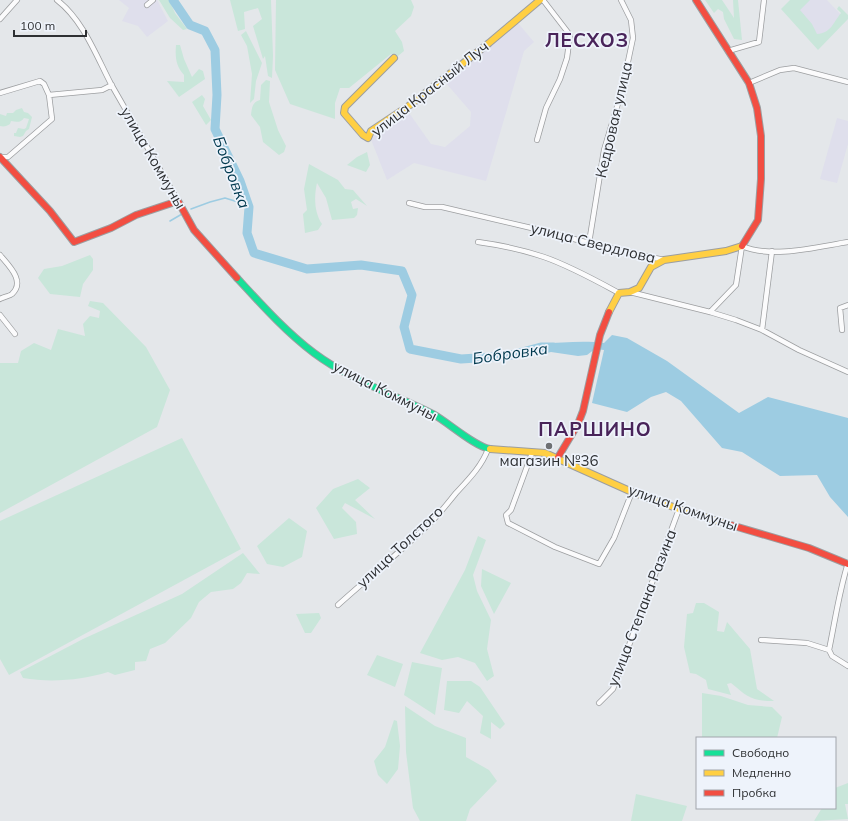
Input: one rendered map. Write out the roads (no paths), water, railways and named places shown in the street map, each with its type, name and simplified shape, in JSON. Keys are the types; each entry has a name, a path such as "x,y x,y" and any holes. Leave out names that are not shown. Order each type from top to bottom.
{"street":[{"path":"0,19 17,0"},
{"name":"улица Коммуны","path":"57,0 63,4 81,27 194,230 258,302 298,341 314,353 362,382 434,415 488,449 545,453 632,492 679,509 809,548 848,563"},
{"path":"147,5 153,0"},
{"name":"улица Красный Луч","path":"394,58 345,106 344,113 363,135 368,138 372,131 410,105 489,43 540,0"},
{"path":"537,140 546,108 560,79 567,58 570,35 543,0"},
{"name":"Кедровая улица","path":"589,243 604,150 622,90 633,38 632,20 621,0"},
{"path":"696,0 749,83 757,108 761,136 761,179 758,220 742,246 736,285 710,312"},
{"path":"728,50 759,42 764,0"},
{"path":"749,83 780,70 794,68 848,82"},
{"path":"0,93 40,81 44,84 49,95 52,119 8,157 0,157"},
{"path":"49,95 102,90 112,85"},
{"path":"0,157 50,211 74,242 111,228 136,215 178,201"},
{"name":"улица Свердлова","path":"409,203 425,207 442,207 664,260 726,251 742,246 749,249 772,251 798,250 848,242"},
{"path":"478,242 499,245 544,257 619,292 630,292 710,312 762,330 799,350 848,372"},
{"path":"762,330 772,251"},
{"path":"0,255 17,277 17,285 12,294 0,299"},
{"path":"630,292 638,288 652,267 664,260"},
{"path":"558,459 578,424 583,411 600,335 619,292"},
{"path":"842,330 840,308 848,306"},
{"path":"0,315 15,334"},
{"name":"улица Толстого","path":"338,605 365,580 392,559 429,524 469,479 484,458 488,449"},
{"path":"532,453 511,510 506,515 508,523 563,550 599,564 614,538 632,492"},
{"name":"улица Степана Разина","path":"599,703 613,689 679,509"},
{"path":"848,563 841,586 829,650 832,656 848,666"},
{"path":"761,640 807,643 829,650"}],"water":[{"path":"612,335 627,338 667,361 739,413 768,397 848,418 848,517 830,497 817,475 780,476 742,452 722,448 681,401 666,392 651,397 627,412 592,403 604,350 595,349 587,355 578,356 551,352 543,354 541,343 604,343"}],"waterway":[{"name":"Бобровка","path":"173,0 190,25 205,31 215,50 217,95 215,129 240,181 249,207 247,233 254,253 307,269 361,265 402,271 412,295 404,327 410,349 461,359 508,356 541,347 553,347"},
{"path":"191,209 225,198 238,202 247,199"},
{"path":"170,221 182,214"}],"place":[{"name":"магазин №36","path":"549,446"}],"district":[{"name":"ЛЕСХОЗ","path":"587,40"},
{"name":"ПАРШИНО","path":"595,429"}]}
